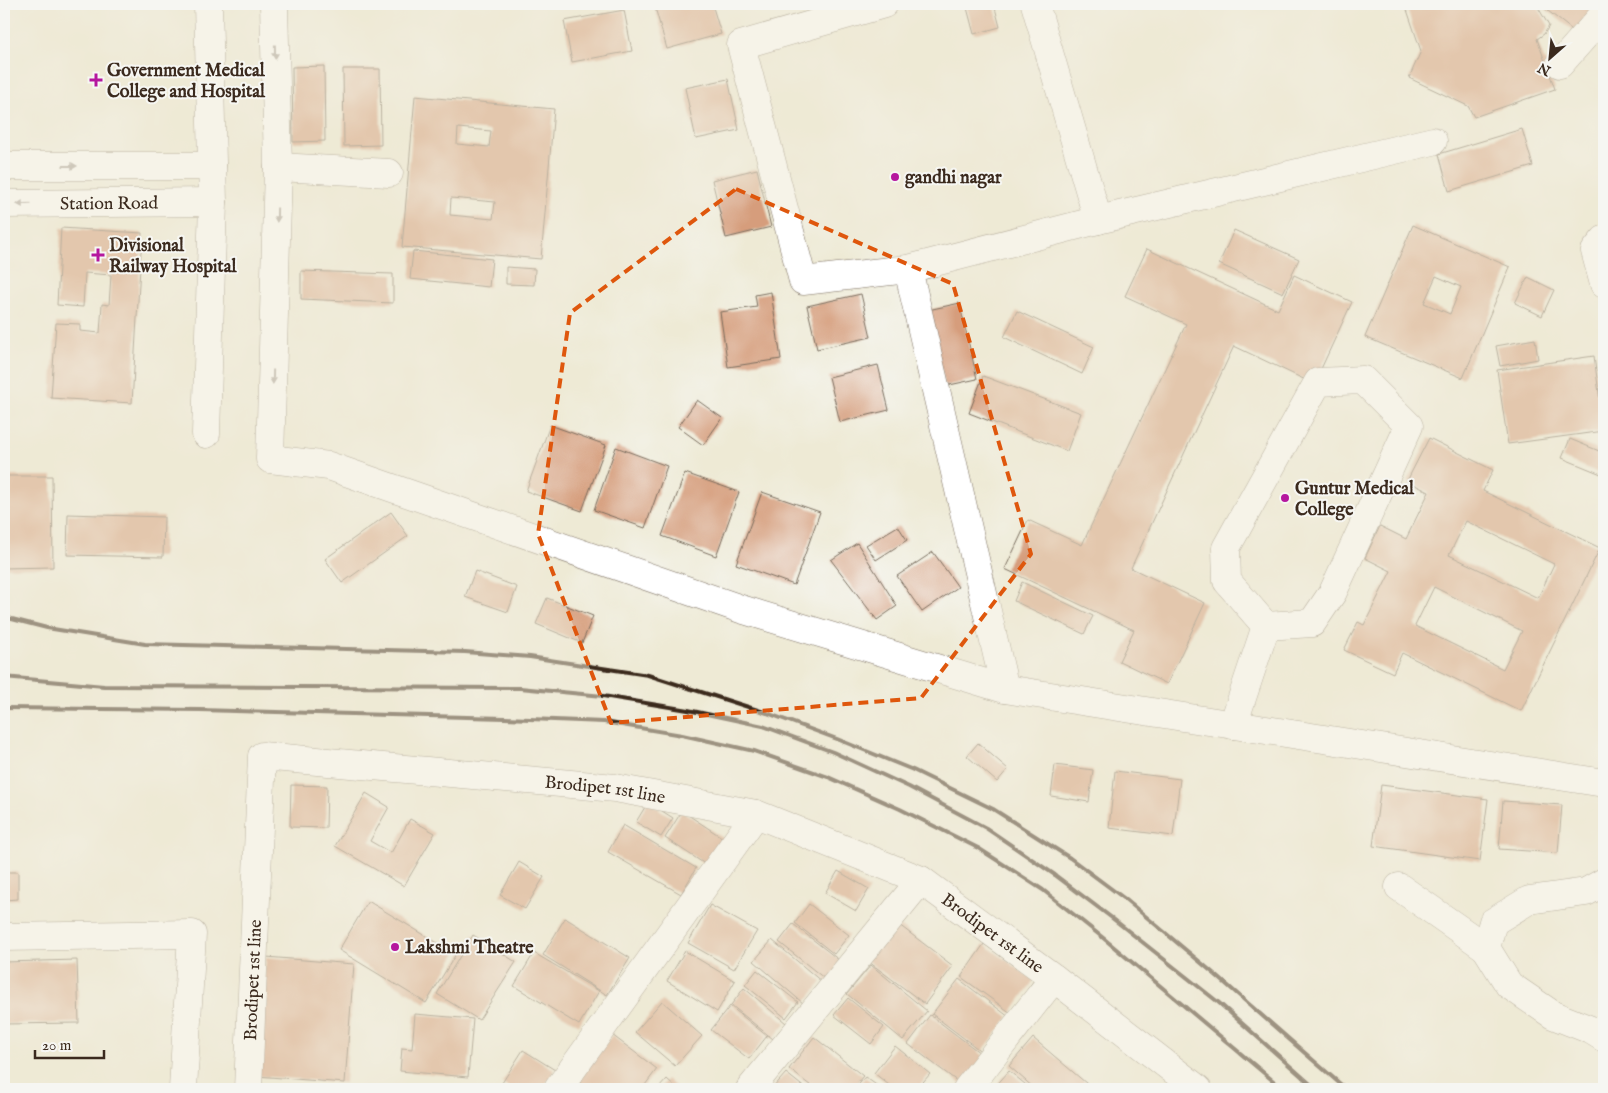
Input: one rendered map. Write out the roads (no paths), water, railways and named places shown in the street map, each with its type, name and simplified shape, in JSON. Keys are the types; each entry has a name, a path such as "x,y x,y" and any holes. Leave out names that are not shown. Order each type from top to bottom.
{"street":[{"path":"206,434 213,202 208,4"},
{"path":"274,4 278,167 270,459 329,466 741,609 1005,689 1604,783"},
{"path":"884,4 741,45 803,281 908,269 1098,220 1433,141"},
{"path":"1035,4 1098,220"},
{"path":"1560,64 1604,14"},
{"path":"4,166 212,166"},
{"path":"278,167 389,173"},
{"name":"Station Road","path":"4,204 213,202"},
{"path":"1604,240 1595,251 1604,284"},
{"path":"908,269 1005,689"},
{"path":"1363,380 1409,426 1333,592 1312,623 1266,626 1227,581 1226,548 1318,382 1363,380"},
{"path":"1233,725 1266,626"},
{"name":"Brodipet 1st line","path":"248,1089 262,756 615,788 756,814 921,880 1054,978 1198,1089"},
{"path":"558,1089 756,814"},
{"path":"750,1089 921,880"},
{"path":"1486,948 1494,922 1529,900 1586,892 1604,882"},
{"path":"1399,887 1486,948 1509,985 1553,1015 1591,1030 1604,1038"},
{"path":"4,938 192,934 183,1089"},
{"path":"967,1089 1054,978"}],"railway":[{"path":"4,617 47,628 145,644 465,652 530,657 648,675 767,713 913,770 993,809 1070,858 1125,899 1346,1089"},
{"path":"4,677 104,686 520,688 603,696 688,710 763,726 833,752 909,787 986,828 1055,875 1112,918 1218,1002 1316,1089"},
{"path":"4,708 200,710 604,722 682,735 754,751 828,777 900,809 978,848 1043,890 1283,1089"}],"place":[{"name":"Government Medical College and Hospital","path":"96,80"},
{"name":"gandhi nagar","path":"895,177"},
{"name":"Divisional Railway Hospital","path":"98,255"},
{"name":"Guntur Medical College","path":"1285,498"},
{"name":"Lakshmi Theatre","path":"395,947"}]}
